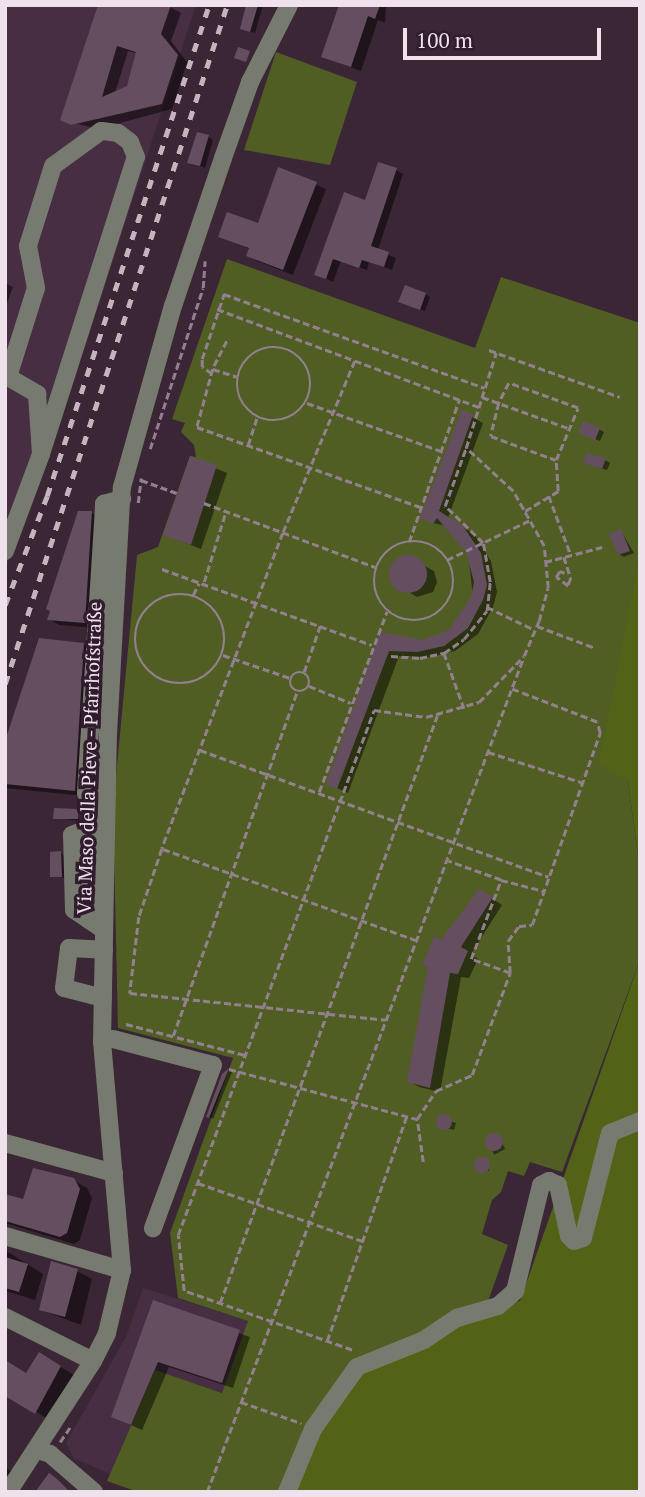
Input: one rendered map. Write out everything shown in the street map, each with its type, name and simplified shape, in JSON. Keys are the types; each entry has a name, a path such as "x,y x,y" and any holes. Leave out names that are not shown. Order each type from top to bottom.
{"street":[{"name":"Via Maso della Pieve - Pfarrhofstraße","path":"8,1492 44,1452 93,1361 107,1333 122,1270 102,1042 104,950 97,925 99,825 107,795 105,637 122,499 138,419 173,306 250,82 281,13 289,5"},
{"path":"5,551 41,454 136,158 130,142 118,133 101,131 53,166 27,246 36,288 8,377 37,394 41,454"},
{"path":"97,925 74,910 72,835 99,825"},
{"path":"103,999 64,988 69,948 104,950"},
{"path":"113,1039 227,1068 153,1228"},
{"path":"288,1492 313,1429 357,1367 424,1340 457,1318 498,1306 515,1291 541,1185 549,1181 558,1185 569,1236 574,1241 583,1238 610,1133 640,1121"},
{"path":"5,1143 114,1173"},
{"path":"5,1236 122,1270"},
{"path":"5,1317 93,1361"},
{"path":"44,1452 94,1492"}],"path":[{"path":"146,459 203,288 206,249"},
{"path":"212,374 202,366 202,359 224,294 485,388"},
{"path":"217,309 479,407"},
{"path":"227,341 213,369 197,427 421,507"},
{"path":"281,347 302,358 312,380 307,403 290,418 257,418 240,401 237,377 241,366 258,350 281,347"},
{"path":"489,351 620,397"},
{"path":"391,656 421,658 444,653 472,632 487,607 490,582 483,543 445,506 496,353"},
{"path":"355,361 283,533 162,849 139,917 130,993 386,1020"},
{"path":"213,369 237,377"},
{"path":"525,511 558,491 556,460 579,408 509,383 499,403 491,436 556,460"},
{"path":"482,397 568,428"},
{"path":"409,542 459,400"},
{"path":"307,403 441,451"},
{"path":"247,446 257,418"},
{"path":"207,1492 537,626 548,587 544,546 525,511 513,491 466,448"},
{"path":"137,509 142,472"},
{"path":"141,480 177,493"},
{"path":"549,496 571,555"},
{"path":"204,503 376,567"},
{"path":"193,595 201,582 226,511"},
{"path":"447,560 530,520"},
{"path":"409,542 431,545 447,560 454,584 451,596 435,616 410,622 387,611 374,591 376,567 389,550 409,542"},
{"path":"545,562 602,547"},
{"path":"564,557 571,578 568,586 556,577 560,571 565,573"},
{"path":"162,569 372,645"},
{"path":"193,595 217,612 224,626 223,654 205,677 176,685 155,677 139,660 135,631 140,617 163,597 193,595"},
{"path":"487,607 535,630"},
{"path":"319,792 387,611"},
{"path":"309,687 304,672 320,626"},
{"path":"537,626 593,647"},
{"path":"444,653 464,708"},
{"path":"223,654 290,678 298,692"},
{"path":"352,1350 184,1291 178,1236 198,1182 227,1068 246,1055 374,710 399,717 438,715 464,708 500,684 524,656"},
{"path":"290,678 304,672"},
{"path":"173,1036 230,872 298,692 309,687 351,702"},
{"path":"423,1162 417,1119 436,1091 472,1075 510,973 508,941 519,926 532,925 600,733 597,722 512,689"},
{"path":"220,1303 438,715"},
{"path":"199,750 341,799 549,877"},
{"path":"488,752 581,782"},
{"path":"162,849 416,940"},
{"path":"446,861 544,891"},
{"path":"501,880 471,959 510,973"},
{"path":"126,1024 246,1055"},
{"path":"227,1068 417,1119"},
{"path":"327,1341 407,1115"},
{"path":"198,1182 256,1205 363,1241"},
{"path":"241,1402 306,1425"},
{"path":"44,1452 73,1422"}],"shaded area":[{"path":"5,5 196,5 63,415 5,570"},
{"path":"143,1288 248,1321 223,1393 154,1370 110,1474 74,1458 66,1443 126,1337"}],"green space":[{"path":"276,52 357,82 330,165 244,150"},
{"path":"227,259 475,348 501,277 640,323 640,553 622,653 628,781 640,871 640,960 562,1172 530,1162 524,1176 508,1171 501,1192 492,1200 482,1234 508,1245 486,1307 280,1492 138,1492 107,1481 155,1370 222,1393 248,1321 178,1298 170,1233 233,1058 118,1028 113,808 137,555 158,547 190,456 196,457 194,445 181,432 185,423 172,419"},
{"path":"640,553 640,871 628,781 599,764"},
{"path":"640,960 640,1492 280,1492 358,1357 486,1307 520,1301"}],"building":[{"path":"98,5 171,5 161,34 178,55 162,104 71,125 60,120","holes":["117,46 136,52 127,86 102,97"]},
{"path":"246,5 258,5 250,32 240,29"},
{"path":"339,5 380,5 375,19 368,16 351,67 321,57"},
{"path":"238,47 250,51 246,62 234,58"},
{"path":"197,132 209,135 200,166 187,163"},
{"path":"378,162 397,168 371,246 389,252 384,267 362,260 359,268 333,259 326,279 314,275 344,192 365,200"},
{"path":"278,167 317,182 283,270 246,256 249,248 218,237 227,212 258,223"},
{"path":"405,285 426,293 420,310 398,302"},
{"path":"462,409 473,415 439,511 463,526 481,553 487,585 483,600 468,628 444,646 417,652 389,651 337,789 326,785 380,632 422,640 449,630 471,597 474,582 466,552 437,518 433,524 420,518"},
{"path":"583,421 600,428 595,440 578,433"},
{"path":"587,453 606,458 602,469 583,463"},
{"path":"190,456 217,465 191,545 163,535"},
{"path":"78,511 92,511 85,623 47,620 50,611 46,609"},
{"path":"621,529 630,551 618,555 609,534"},
{"path":"408,555 421,561 427,574 421,587 408,593 395,587 389,574 395,561"},
{"path":"39,638 84,643 75,791 5,784 5,741"},
{"path":"54,808 78,809 78,819 53,819"},
{"path":"61,851 62,877 50,877 50,852"},
{"path":"479,889 493,897 461,947 468,951 458,974 450,973 430,1088 407,1082 428,967 422,966 434,936 441,940"},
{"path":"229,1068 209,1118 206,1117 222,1074"},
{"path":"444,1114 450,1116 450,1128 444,1130 438,1128 436,1122 438,1116"},
{"path":"490,1133 498,1133 503,1142 501,1149 490,1151 485,1146 485,1138"},
{"path":"482,1157 488,1159 488,1171 482,1173 476,1171 474,1165 476,1159"},
{"path":"33,1168 74,1178 80,1189 67,1233 60,1237 5,1221 5,1194 23,1199"},
{"path":"5,1257 28,1264 19,1292 5,1288"},
{"path":"51,1261 78,1269 65,1317 39,1310"},
{"path":"153,1300 240,1330 222,1383 158,1362 131,1425 111,1417"},
{"path":"39,1352 61,1366 35,1414 5,1396 5,1360 26,1373"},
{"path":"49,1473 57,1479 70,1492 35,1492"}],"railway":[{"path":"5,605 47,496 209,5"},
{"path":"5,684 227,5"}]}
